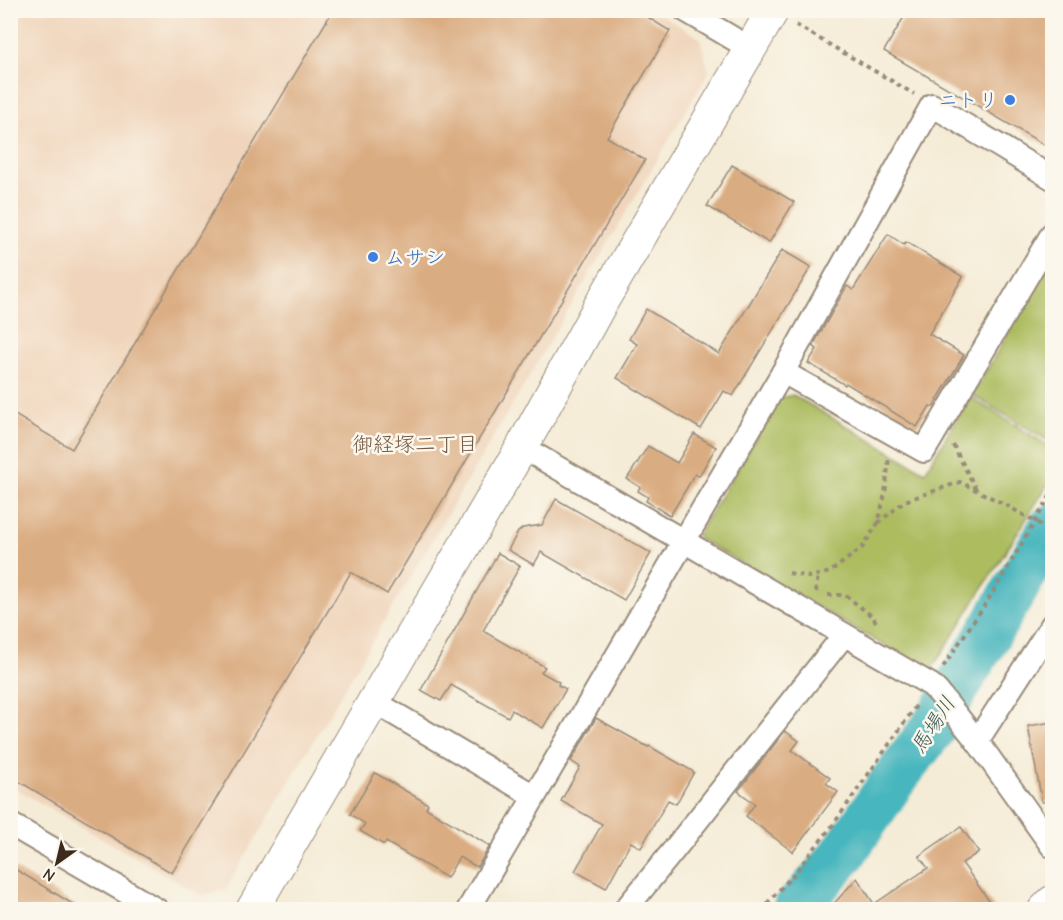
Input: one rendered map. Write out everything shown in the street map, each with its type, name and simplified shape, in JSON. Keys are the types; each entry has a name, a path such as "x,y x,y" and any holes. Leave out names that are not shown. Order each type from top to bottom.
{"street":[{"path":"685,10 751,49"},
{"path":"252,909 522,447 599,307 751,49 784,17"},
{"path":"468,909 783,372 932,105 1053,177"},
{"path":"783,372 924,451 1053,234"},
{"path":"522,447 934,689 977,741 1053,846"},
{"path":"977,741 1053,625"},
{"path":"625,909 844,635"},
{"path":"373,701 534,796"},
{"path":"10,824 157,909"},
{"path":"1044,909 1053,902"}],"path":[{"path":"784,17 932,105"},
{"path":"940,424 960,456 977,491"},
{"path":"878,524 885,494 891,432"},
{"path":"789,573 809,577 830,572 862,548 878,524 905,501 960,483 1053,531"},
{"path":"761,909 795,873 833,825 934,689 1053,493"}],"shaded area":[{"path":"653,10 700,38 709,72 226,889 201,895 11,786 11,11"}],"green space":[{"path":"1052,258 1052,443 972,395"},
{"path":"793,395 925,472 970,397 1052,448 1052,478 930,672 696,537 780,398"}],"building":[{"path":"333,10 636,10 670,31 607,137 645,160 387,594 351,572 172,873 10,776 10,412 72,449"},
{"name":"ニトリ","path":"908,10 1053,10 1053,150 884,51"},
{"path":"732,165 794,202 769,243 707,206"},
{"path":"888,234 904,245 906,242 963,277 929,334 964,355 933,407 930,406 917,427 846,383 845,385 808,363 817,349 813,346 847,286 853,290"},
{"path":"782,250 811,267 733,396 724,391 701,429 617,378 637,344 629,339 646,309 719,354"},
{"path":"694,434 716,447 699,476 695,474 670,516 646,501 648,497 638,491 640,487 627,479 648,446 677,463"},
{"path":"556,499 651,553 624,600 541,552 534,565 508,550 518,532 523,528 542,525"},
{"path":"498,553 520,566 483,631 545,667 541,672 559,682 558,685 566,689 543,728 512,710 508,717 451,685 441,701 421,690"},
{"path":"596,718 694,772 676,804 668,800 641,848 631,842 606,888 575,871 602,824 561,801 580,767 571,761"},
{"path":"1053,722 1053,801 1042,802 1028,726"},
{"path":"785,731 799,741 792,750 830,778 826,783 838,792 793,852 746,816 755,804 738,791"},
{"path":"375,773 428,804 426,808 490,846 477,867 459,857 447,878 386,842 384,845 360,831 365,824 350,814"},
{"path":"961,827 979,852 962,863 995,909 829,909 857,878 874,904 928,868 919,856"},
{"path":"10,866 81,909 10,909"}],"waterway":[{"name":"馬場川","path":"795,910 843,854 892,782 931,731 1052,527"}],"place":[{"name":"ニトリ","path":"1010,100"},
{"name":"ムサシ","path":"373,257"}],"district":[{"name":"御経塚二丁目","path":"415,444"}]}
